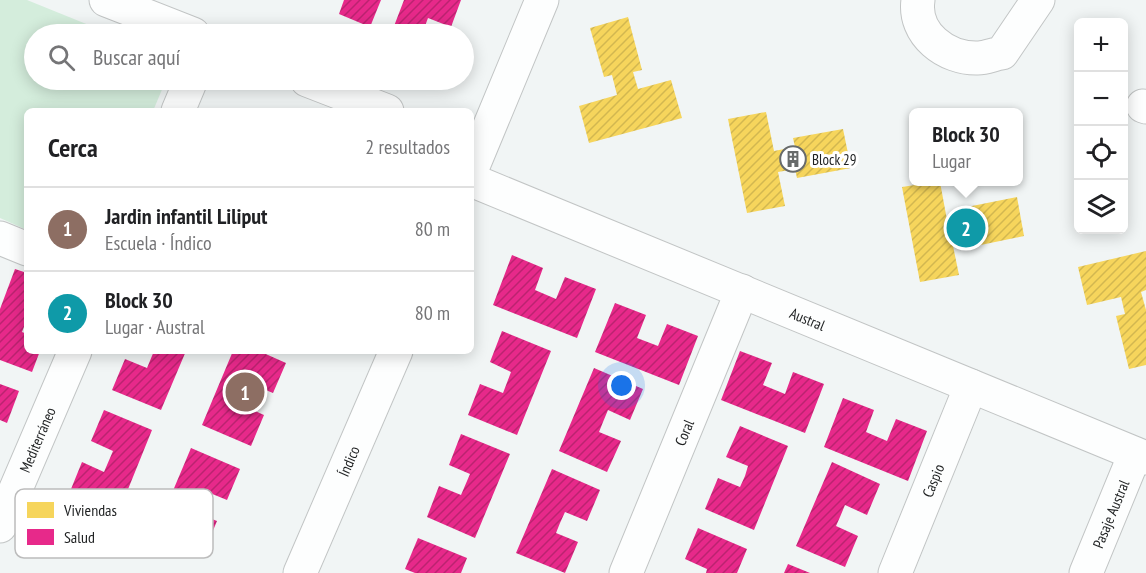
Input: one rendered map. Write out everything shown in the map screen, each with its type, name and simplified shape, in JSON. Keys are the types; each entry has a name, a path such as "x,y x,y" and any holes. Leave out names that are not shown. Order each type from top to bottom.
{"street":[{"path":"106,0 167,24"},
{"path":"474,154 542,0"},
{"path":"918,0 917,12 929,39 952,55 979,58 1002,53 1038,0"},
{"path":"179,108 187,90"},
{"path":"333,90 379,108"},
{"name":"Austral","path":"474,181 1140,456"},
{"path":"0,238 24,248"},
{"name":"Coral","path":"626,573 742,291"},
{"name":"Mediterráneo","path":"16,489 74,354"},
{"name":"Índico","path":"300,573 395,354"},
{"name":"Caspio","path":"895,573 971,386"},
{"name":"Pasaje Austral","path":"1086,573 1140,456"},
{"name":"Mediterráneo","path":"0,526 15,491"}],"green space":[{"path":"0,0 27,0 86,24 24,24 24,90 162,90 154,108 24,108 24,229 0,218"}],"building: Viviendas":[{"path":"628,17 642,70 633,72 638,89 671,80 682,118 589,143 579,106 617,95 612,75 604,77 590,28"},
{"name":"Block 29","path":"766,112 774,151 795,147 793,138 843,129 851,168 797,178 795,169 778,172 785,206 747,213 728,119"},
{"path":"941,186 947,220 968,216 967,207 1017,197 1024,236 971,247 969,237 952,241 959,275 920,282 902,187"},
{"path":"1146,251 1146,290 1141,292 1146,310 1146,365 1129,369 1116,316 1125,314 1121,297 1087,305 1078,267"}],"building: Salud":[{"path":"344,0 381,0 371,24 363,24 339,14"},
{"path":"404,0 461,0 452,24 443,24 428,18 426,24 395,24"},
{"path":"512,255 543,268 535,290 556,299 565,277 596,289 577,338 493,305"},
{"path":"15,269 24,272 24,327 22,332 24,333 24,354 39,354 32,372 0,360 0,309"},
{"path":"615,303 646,315 637,338 658,346 667,324 698,336 679,385 595,352"},
{"path":"502,331 551,351 517,435 468,415 480,384 503,393 511,372 490,362"},
{"path":"740,351 772,363 763,385 785,394 793,372 824,384 805,433 721,400"},
{"path":"153,354 185,354 161,410 112,390 125,359 147,368"},
{"path":"232,354 266,354 286,363 273,393 251,384 246,395 242,405 264,415 251,446 202,425"},
{"path":"594,368 643,389 630,420 608,410 599,432 621,441 607,472 559,451"},
{"path":"0,384 19,391 7,423 0,420"},
{"path":"843,398 874,410 866,432 887,441 896,419 927,431 908,481 824,447"},
{"path":"104,410 152,430 128,489 71,489 82,462 104,472 113,451 91,441"},
{"path":"740,426 788,446 754,530 705,509 718,478 740,487 745,476 748,466 726,457"},
{"path":"461,434 510,454 475,538 427,517 439,486 461,495 470,474 449,465"},
{"path":"191,448 240,469 227,500 213,494 213,489 174,489"},
{"path":"832,462 880,484 867,515 845,505 836,526 858,536 845,567 796,546"},
{"path":"552,469 600,490 587,521 565,512 560,523 556,533 578,542 565,573 516,553"},
{"path":"698,528 747,549 737,573 706,573 707,569 685,559"},
{"path":"418,538 467,558 461,573 415,573 405,569"},
{"path":"788,564 810,573 784,573"}],"place":[{"name":"Block 29","path":"793,159"},
{"name":"Block 30","path":"966,228"},
{"name":"Jardin infantil Liliput","path":"245,392"}]}
